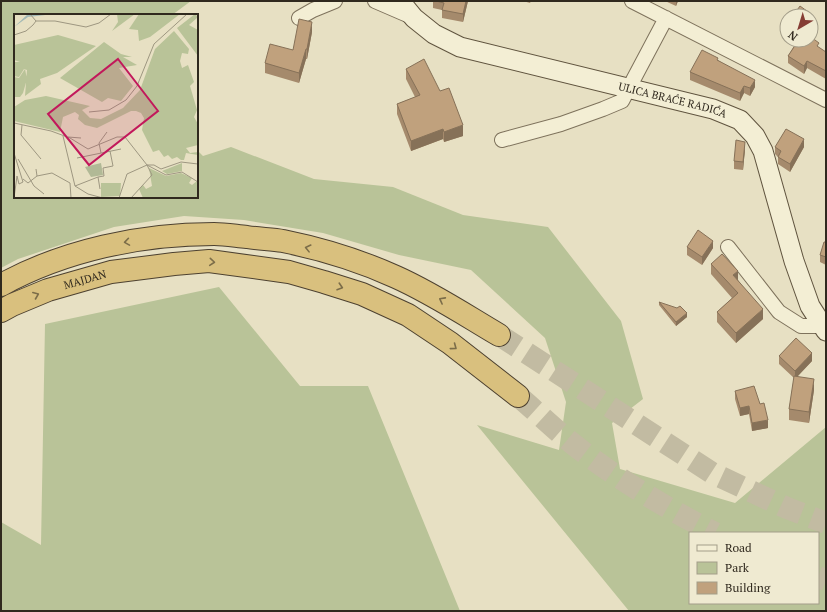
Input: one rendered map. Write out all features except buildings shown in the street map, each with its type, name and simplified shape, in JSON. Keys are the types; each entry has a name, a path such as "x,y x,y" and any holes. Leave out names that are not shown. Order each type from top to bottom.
{"highway":[{"path":"1,285 72,255 121,243 166,236 215,234 283,241 340,256 396,277 447,303 499,335"},
{"name":"MAJDAN","path":"1,311 48,290 111,272 209,261 289,272 362,294 408,315 450,343 518,396"}],"main road":[{"name":"ULICA BRAĆE RADIĆA","path":"400,1 414,18 434,34 460,47 712,109 740,120 755,136 763,150 794,261 810,306 824,329"}],"street":[{"path":"299,18 334,1"},
{"path":"374,1 414,18"},
{"path":"632,1 826,100"},
{"path":"502,140 561,124 622,101 666,18"},
{"name":"ULICA BRAĆE RADIĆA","path":"728,247 779,312 801,326 824,329"}],"green space":[{"path":"1,1 191,1 173,14 14,14 14,198 198,198 198,151 203,156 231,147 314,179 393,187 463,215 548,227 621,321 643,399 612,423 620,469 735,503 826,427 826,611 629,611 477,425 559,450 566,402 545,338 471,270 399,255 323,233 244,220 184,216 114,227 18,259 1,268"},
{"path":"219,287 300,386 368,386 460,611 1,611 1,522 41,545 45,324"}],"tunnel":[{"path":"499,335 712,473 787,508 826,523"},
{"path":"518,396 566,438 624,481 660,503 713,532"},
{"path":"819,577 826,580"}]}
